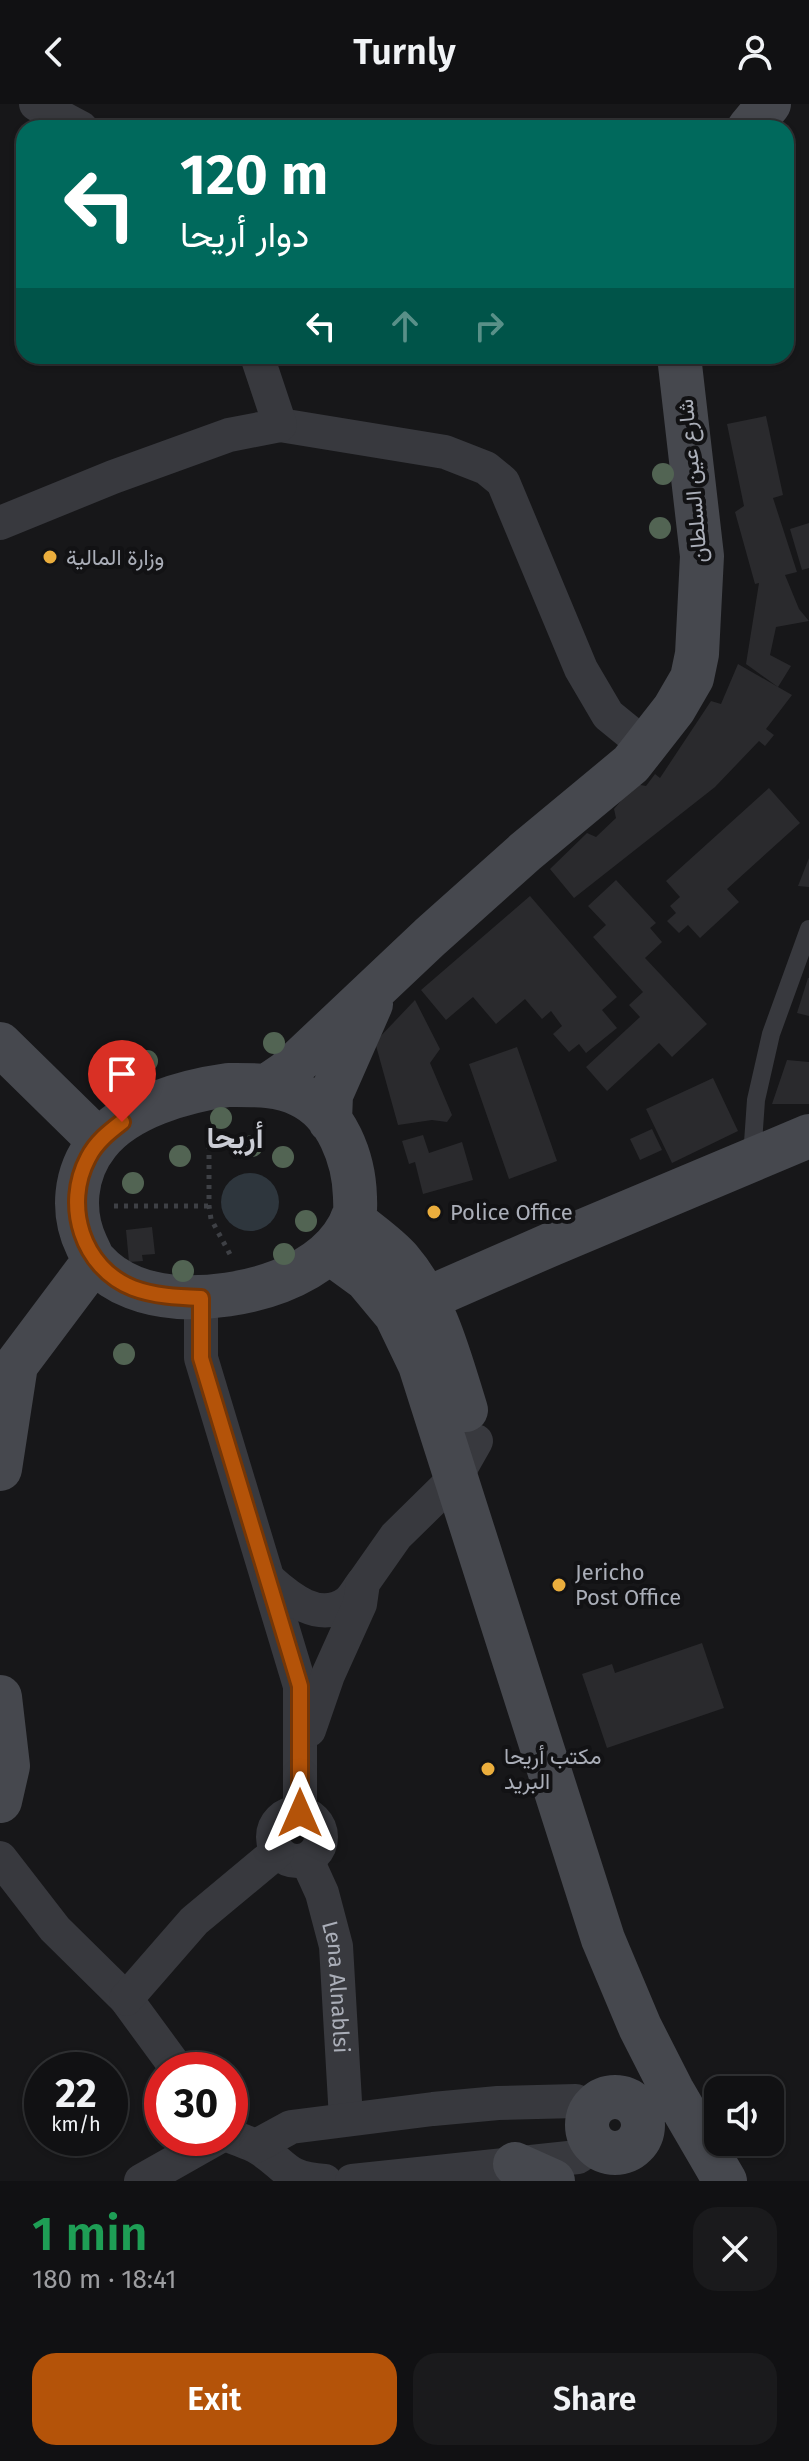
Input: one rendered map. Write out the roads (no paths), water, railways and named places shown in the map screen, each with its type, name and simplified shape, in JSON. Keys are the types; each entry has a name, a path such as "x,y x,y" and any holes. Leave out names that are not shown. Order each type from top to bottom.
{"main road":[{"path":"756,120 769,104"},
{"name":"شارع عين السلطان","path":"267,1086 286,1073 525,852 631,764 674,709 692,678 697,654 702,556 680,364"},
{"path":"330,1121 331,1095 380,984"},
{"path":"0,1044 99,1141"},
{"path":"228,1085 267,1086 301,1095 336,1127 349,1155 355,1183 356,1212 341,1236 295,1276 249,1290 201,1298 166,1296 132,1288 94,1261 82,1235 77,1206 79,1182 88,1158 99,1141 122,1122 156,1104 196,1090 228,1085"},
{"path":"411,1307 809,1136"},
{"path":"341,1236 366,1279 411,1307 420,1365 465,1459 630,1937 673,2036 669,2092 725,2181"},
{"path":"0,1469 16,1365 94,1261"},
{"path":"0,1697 8,1766 0,1801"},
{"path":"669,2092 704,2108"},
{"path":"578,2152 635,2144 641,2133 642,2119 669,2092"},
{"path":"744,2156 759,2181"}],"street":[{"path":"36,104 66,120"},
{"path":"260,364 280,425"},
{"path":"0,523 113,477 229,435 280,425 445,452 486,468 503,482 581,669 608,715 646,746"},
{"path":"126,1999 194,1921 292,1856 319,1849 321,1833 314,1820 300,1813 300,1686 201,1358 201,1298"},
{"path":"269,1580 291,1600 309,1608 330,1610 348,1603 396,1536 465,1459"},
{"path":"300,1756 328,1675 360,1604 363,1583"},
{"name":"Lena Alnablsi","path":"292,1856 322,1893 336,1946 346,2119"},
{"path":"0,1858 55,1929 126,1999 165,2052"},
{"path":"248,2140 291,2127 498,2103 578,2152"},
{"path":"248,2145 287,2172 305,2180 325,2181"},
{"path":"352,2181 578,2152"},
{"path":"248,2154 259,2181"},
{"path":"141,2181 185,2156"}],"lane":[{"path":"752,1160 756,1100 771,1034 809,929"}],"place":[{"name":"وزارة المالية","path":"50,557"},
{"name":"Police Office","path":"434,1212"},
{"name":"Jericho Post Office","path":"559,1585"},
{"name":"مكتب أريحا البريد","path":"488,1769"}],"district":[{"name":"أريحا","path":"235,1138"}]}
